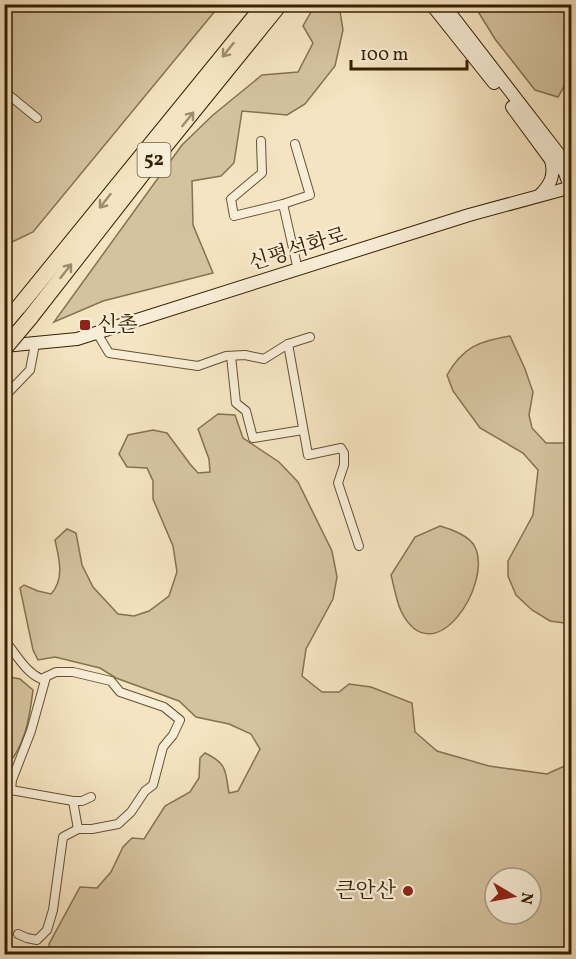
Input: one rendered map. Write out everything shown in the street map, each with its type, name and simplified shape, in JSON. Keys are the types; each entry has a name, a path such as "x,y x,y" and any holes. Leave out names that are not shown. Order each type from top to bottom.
{"highway":[{"name":"52","path":"4,348 25,313 265,4"},
{"name":"52","path":"4,326 25,313 144,172 280,4"}],"main road":[{"path":"431,4 554,156 568,167 571,187"},
{"path":"443,4 554,156 552,179 540,195"},
{"name":"신평석화로","path":"4,348 77,339 469,215 571,187"},
{"name":"신평석화로","path":"4,338 35,344"}],"street":[{"path":"4,91 37,118"},
{"path":"261,141 262,172 231,200 234,216 310,195 295,144"},
{"path":"283,204 298,270"},
{"path":"97,333 109,353 198,366 231,356 245,355 264,359 288,344 310,337"},
{"path":"4,397 30,370 35,344"},
{"path":"288,344 308,455 341,448 344,453 344,465 338,483 358,546"},
{"path":"231,356 236,403 246,411 253,438 303,430"},
{"path":"4,640 33,675 41,679 56,672 73,672 111,681 120,692 164,707 180,720 173,735 163,747 153,785 131,812 118,824 78,829 63,837 53,910 47,930 37,939 18,934"},
{"path":"46,677 31,731 8,791 73,801 82,801 91,797"},
{"path":"73,801 78,829"}],"shaded area":[{"path":"5,5 220,5 33,232 8,244 5,244"},
{"path":"315,5 339,5 343,30 335,66 305,104 287,115 242,111 234,163 221,176 192,181 193,225 213,273 103,301 54,322 182,145 213,115 262,75 298,72 313,43 303,26"},
{"path":"474,5 571,5 571,74 558,97 535,90 495,39"},
{"path":"510,336 533,392 529,415 532,428 546,443 571,443 571,624 550,621 532,610 516,595 508,576 508,561 533,515 538,470 523,453 480,428 453,391 447,375 459,358 473,347 489,340"},
{"path":"218,414 235,415 243,438 279,462 298,482 332,551 337,577 333,599 306,649 302,676 322,692 339,692 349,684 371,687 412,703 415,732 437,751 489,766 547,774 571,763 571,954 50,954 49,944 80,887 97,888 111,872 123,847 132,838 144,839 165,806 190,792 199,778 200,758 205,753 222,765 229,793 238,791 260,749 251,734 229,724 196,717 179,701 116,678 100,668 55,657 38,660 33,650 20,588 24,585 51,594 59,575 55,540 67,529 76,533 82,565 93,587 118,614 134,616 149,611 169,596 177,572 173,546 153,499 153,481 147,468 127,467 119,454 128,435 153,430 167,433 198,473 210,472 209,459 198,429"},
{"path":"440,526 465,536 473,543 478,563 476,582 457,618 443,629 429,634 414,628 401,611 391,575 415,537"},
{"path":"5,676 20,679 33,690 25,733 13,758 5,756"}],"place":[{"name":"신촌","path":"85,325"},
{"name":"큰안산","path":"408,891"}]}
